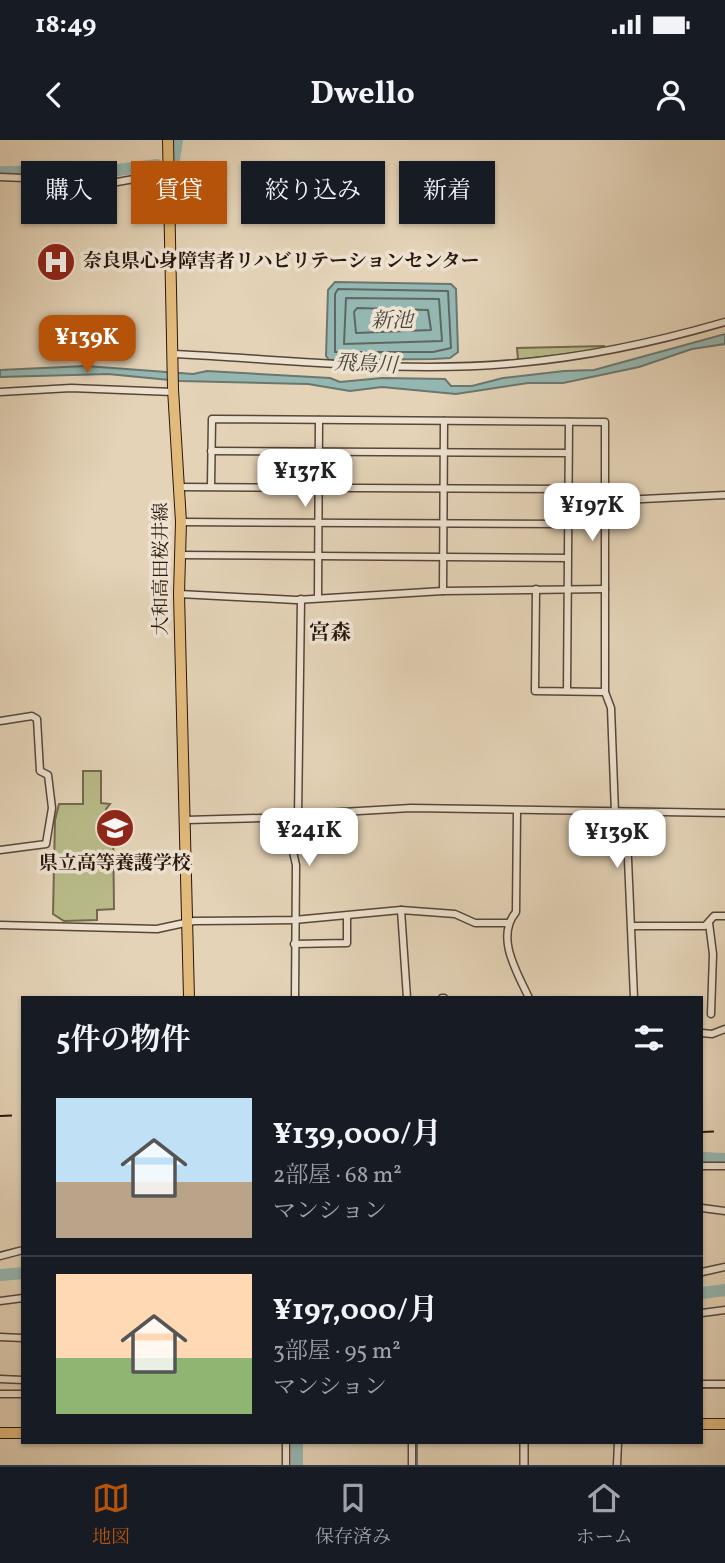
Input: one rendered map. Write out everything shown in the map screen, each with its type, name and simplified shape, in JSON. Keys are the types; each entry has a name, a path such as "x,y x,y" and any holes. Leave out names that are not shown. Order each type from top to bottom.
{"main road":[{"name":"大和高田桜井線","path":"168,140 168,161"},
{"name":"大和高田桜井線","path":"169,224 173,391 181,522 179,594 188,996"},
{"path":"703,1424 725,1424"},
{"path":"0,1433 21,1433"}],"street":[{"path":"0,177 117,182 131,180"},
{"path":"172,356 369,365 494,365 607,352 725,322"},
{"path":"0,392 83,388 173,391"},
{"path":"211,486 212,419 606,422 605,692 611,708 615,813"},
{"path":"318,598 319,420"},
{"path":"443,591 444,421"},
{"path":"567,691 569,422"},
{"path":"211,451 568,453"},
{"path":"179,487 568,489 622,500 725,495"},
{"path":"181,522 568,524"},
{"path":"179,555 567,558"},
{"path":"536,589 535,691 605,692"},
{"path":"179,594 237,599 301,599 443,591 605,589"},
{"path":"295,996 296,865 291,843 298,817 301,599"},
{"path":"0,720 32,716 37,719 40,771 48,775 52,808 46,844 0,850"},
{"path":"186,820 298,817 307,814 411,808 517,812 725,813"},
{"path":"517,812 516,912 508,923 511,959 529,996"},
{"path":"626,813 634,996"},
{"path":"0,925 157,929 188,924 294,920 401,910 455,914 475,923 508,923"},
{"path":"401,910 407,996"},
{"path":"294,944 347,943 347,916"},
{"path":"632,926 705,926 714,916 725,916"},
{"path":"709,923 713,954 711,1014"},
{"path":"703,1033 712,1034 725,1029"},
{"path":"703,1166 725,1166"},
{"path":"703,1208 725,1211"},
{"path":"0,1256 21,1251"},
{"path":"703,1272 725,1267"},
{"path":"0,1301 21,1298"},
{"path":"703,1313 725,1310"},
{"path":"0,1337 21,1338"},
{"path":"0,1379 21,1380"},
{"path":"703,1384 725,1384"},
{"path":"0,1394 21,1394"},
{"path":"286,1444 286,1465"},
{"path":"412,1444 412,1465"},
{"path":"524,1444 524,1465"},
{"path":"617,1465 618,1444"}],"green space":[{"path":"604,346 604,349 518,360 517,348"},
{"path":"83,771 101,771 101,803 110,804 106,809 113,822 114,909 97,910 97,920 64,921 53,914 55,820 59,804 83,804"}],"water":[{"name":"新池","path":"335,282 451,284 456,289 458,352 450,358 329,360 326,356 328,290"},
{"path":"725,334 725,344 692,349 639,367 563,383 528,383 456,394 382,387 350,391 308,384 180,381 108,374 0,377 0,370 86,366 193,374 207,371 330,378 340,382 382,378 445,379 451,386 472,386 503,378 594,370"}],"waterway":[{"path":"174,159 177,140"},
{"path":"0,172 131,168"},
{"path":"703,1158 725,1159"},
{"path":"0,1275 21,1273"},
{"path":"703,1293 725,1290"},
{"path":"703,1388 725,1388"},
{"path":"297,1444 297,1465"},
{"path":"417,1444 417,1465"}],"railway":[{"path":"0,1116 21,1115"},
{"path":"703,1132 725,1131"}],"place":[{"name":"奈良県心身障害者リハビリテーションセンター","path":"56,262"},
{"name":"県立高等養護学校","path":"115,828"}],"district":[{"name":"宮森","path":"330,633"}],"water label":[{"name":"飛鳥川","path":"366,365"}]}
